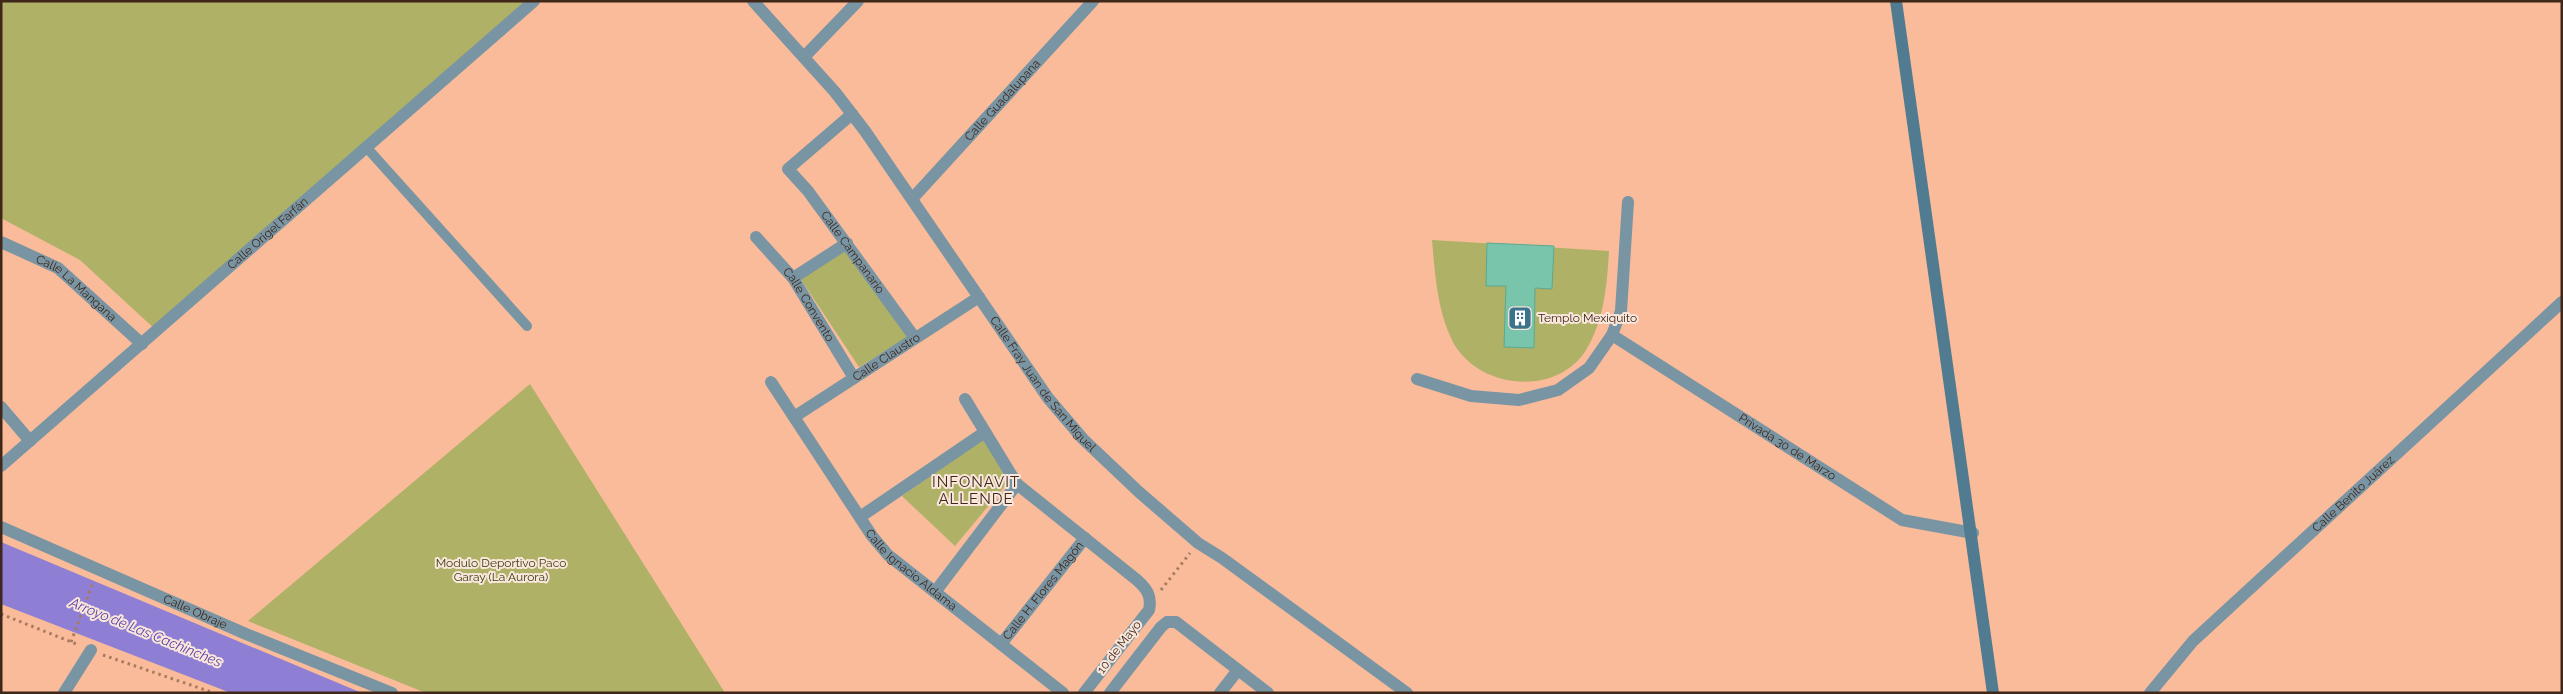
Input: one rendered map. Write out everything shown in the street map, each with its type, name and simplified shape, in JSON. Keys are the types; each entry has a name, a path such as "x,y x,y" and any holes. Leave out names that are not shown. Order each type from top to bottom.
{"main road":[{"path":"1896,1 1973,533 1993,686 1986,693"}],"street":[{"name":"Calle Origel Farfán","path":"1,466 534,1"},
{"name":"Calle Fray Juan de San Miguel","path":"753,1 852,114 1048,398 1083,439 1198,543 1222,558 1407,693"},
{"path":"804,57 858,1"},
{"name":"Calle Guadalupana","path":"912,199 1093,1"},
{"name":"Calle Campanario","path":"852,114 788,169 808,190 915,338"},
{"path":"1417,379 1471,396 1519,400 1558,390 1589,368 1612,335 1621,311 1628,202"},
{"name":"Calle Convento","path":"756,237 793,278 854,378"},
{"name":"Calle La Mangana","path":"1,242 58,268 142,344"},
{"path":"793,278 847,243"},
{"name":"Calle Claustro","path":"794,417 979,297"},
{"name":"Calle Benito Juárez","path":"2150,693 2193,641 2562,302"},
{"name":"Privada 30 de Marzo","path":"1612,335 1902,520 1973,533"},
{"name":"Calle Ignacio Aldama","path":"771,382 860,517 888,555 1063,693"},
{"path":"965,399 1017,484 1137,580 1146,588 1151,600"},
{"path":"1,407 30,441"},
{"path":"860,517 985,432"},
{"path":"935,592 1017,484"},
{"name":"Calle Obraje","path":"1,527 246,634 392,693"},
{"name":"Calle H. Flores Magón","path":"1001,644 1085,538"},
{"name":"10 de Mayo","path":"1084,693 1149,610 1151,600"},
{"name":"10 de Mayo","path":"1110,693 1167,622 1176,622 1238,670"},
{"path":"64,693 91,650"},
{"path":"1220,693 1238,670 1268,693"}],"lane":[{"path":"367,148 527,326"}],"path":[{"path":"1151,600 1198,543"},
{"path":"71,642 98,569"},
{"path":"1,614 91,650 214,693"}],"green space":[{"path":"1,1 534,1 157,331 80,260 1,218"},
{"path":"1432,240 1609,251 1606,290 1601,315 1586,350 1573,365 1556,376 1537,381 1517,381 1497,377 1479,369 1463,356 1452,340 1447,328 1440,304"},
{"path":"850,247 908,337 859,367 798,275"},
{"name":"Modulo Deportivo Paco Garay (La Aurora)","path":"530,384 725,693 426,693 248,621"},
{"path":"987,436 1009,481 955,546 902,496"}],"water":[{"name":"Arroyo de Las Cachinches","path":"1,542 362,693 231,693 1,604"}],"building":[{"name":"Templo Mexiquito","path":"1487,243 1554,246 1552,289 1535,288 1534,348 1504,347 1506,286 1486,286"}],"place":[{"name":"Templo Mexiquito","path":"1520,318"}],"district":[{"name":"INFONAVIT ALLENDE","path":"976,490"}]}
